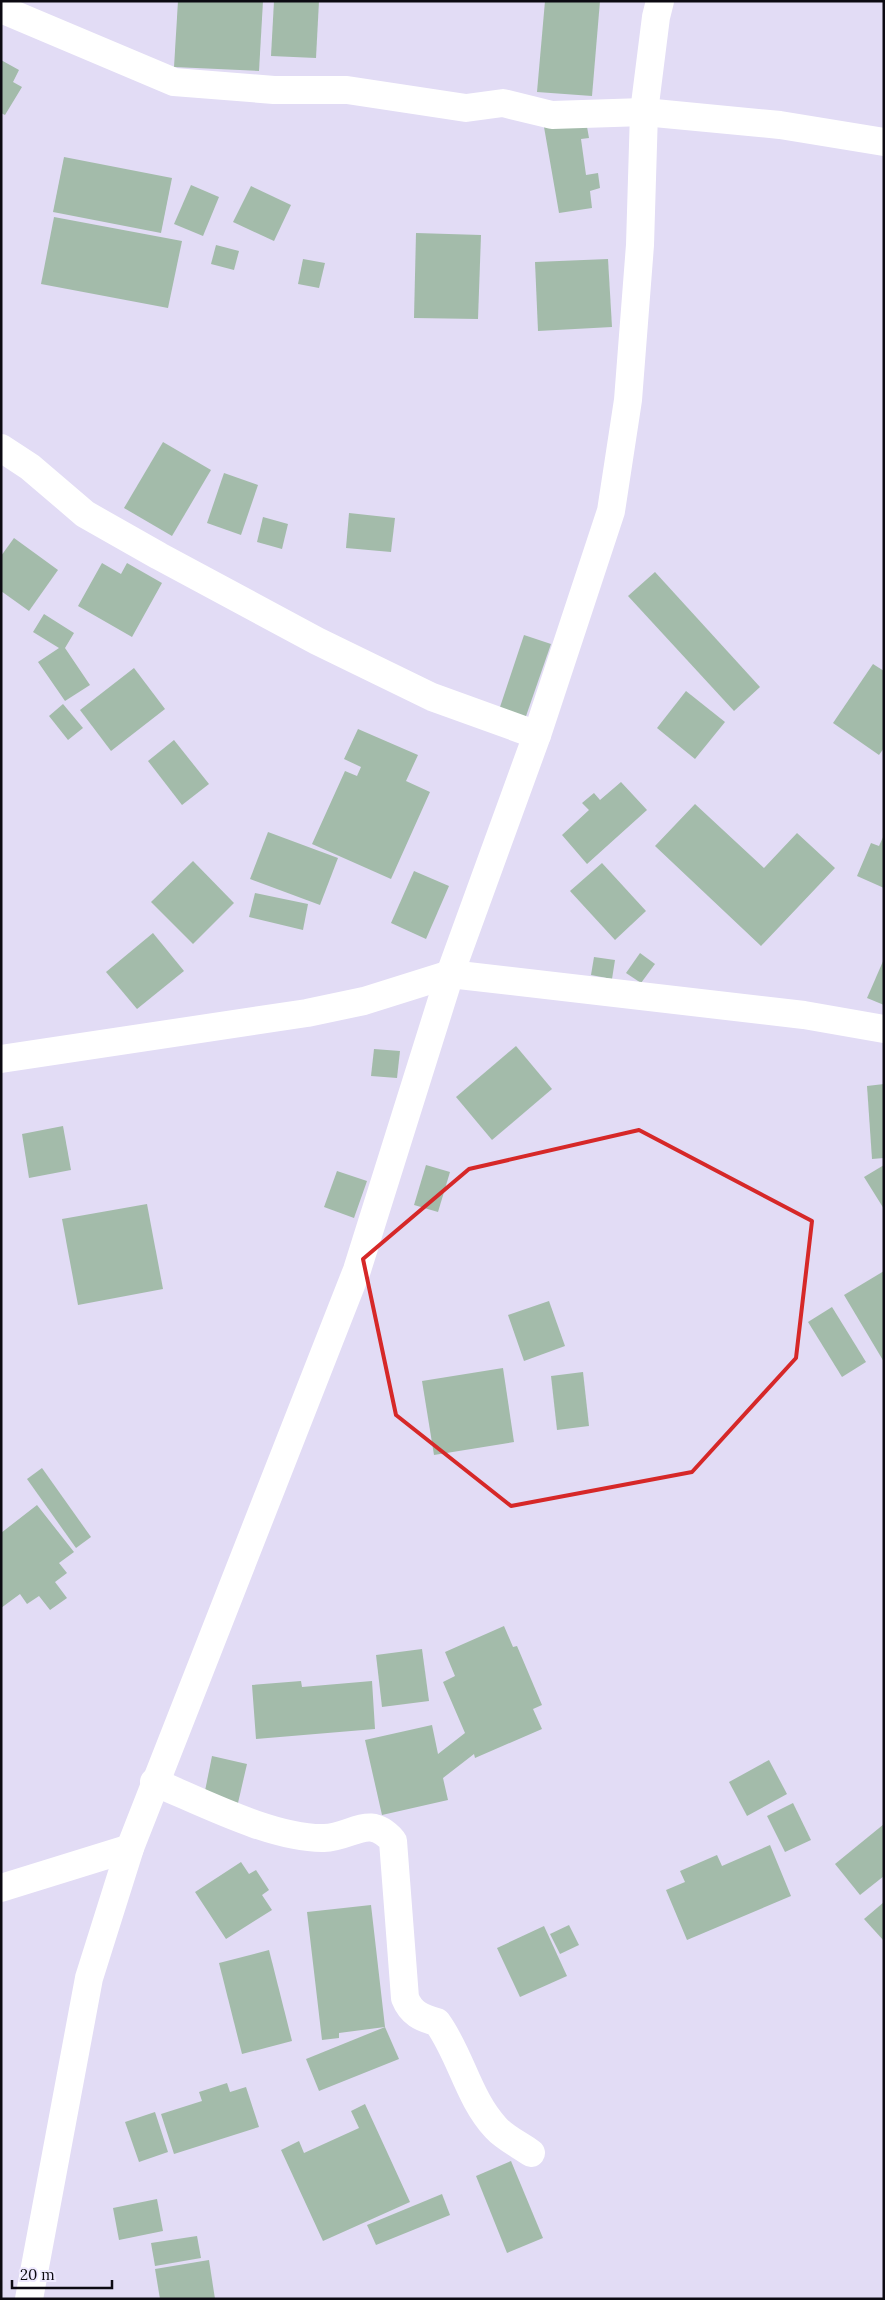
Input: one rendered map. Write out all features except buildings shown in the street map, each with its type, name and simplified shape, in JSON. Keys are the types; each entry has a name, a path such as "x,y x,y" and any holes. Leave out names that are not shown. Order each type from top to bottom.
{"street":[{"path":"30,2299 89,1978 130,1848 154,1782 357,1270 450,974 537,735 611,512 628,400 640,245 644,112 656,17 660,1"},
{"path":"1,9 174,82 274,90 347,90 466,108 503,103 552,115 644,112 780,125 884,142"},
{"path":"1,448 30,467 85,514 317,641 432,697 537,735"},
{"path":"1,1059 306,1013 364,1001 450,974 804,1015 884,1029"},
{"path":"154,1782 232,1814 290,1834 324,1838 369,1826 384,1830 394,1841 405,1998 410,2009 424,2018 437,2022 446,2034 479,2105 497,2129 531,2153"},
{"path":"1,1888 130,1848"}],"highlighted area":[{"path":"639,1130 812,1221 796,1358 692,1472 511,1506 396,1415 363,1259 469,1169"}]}
